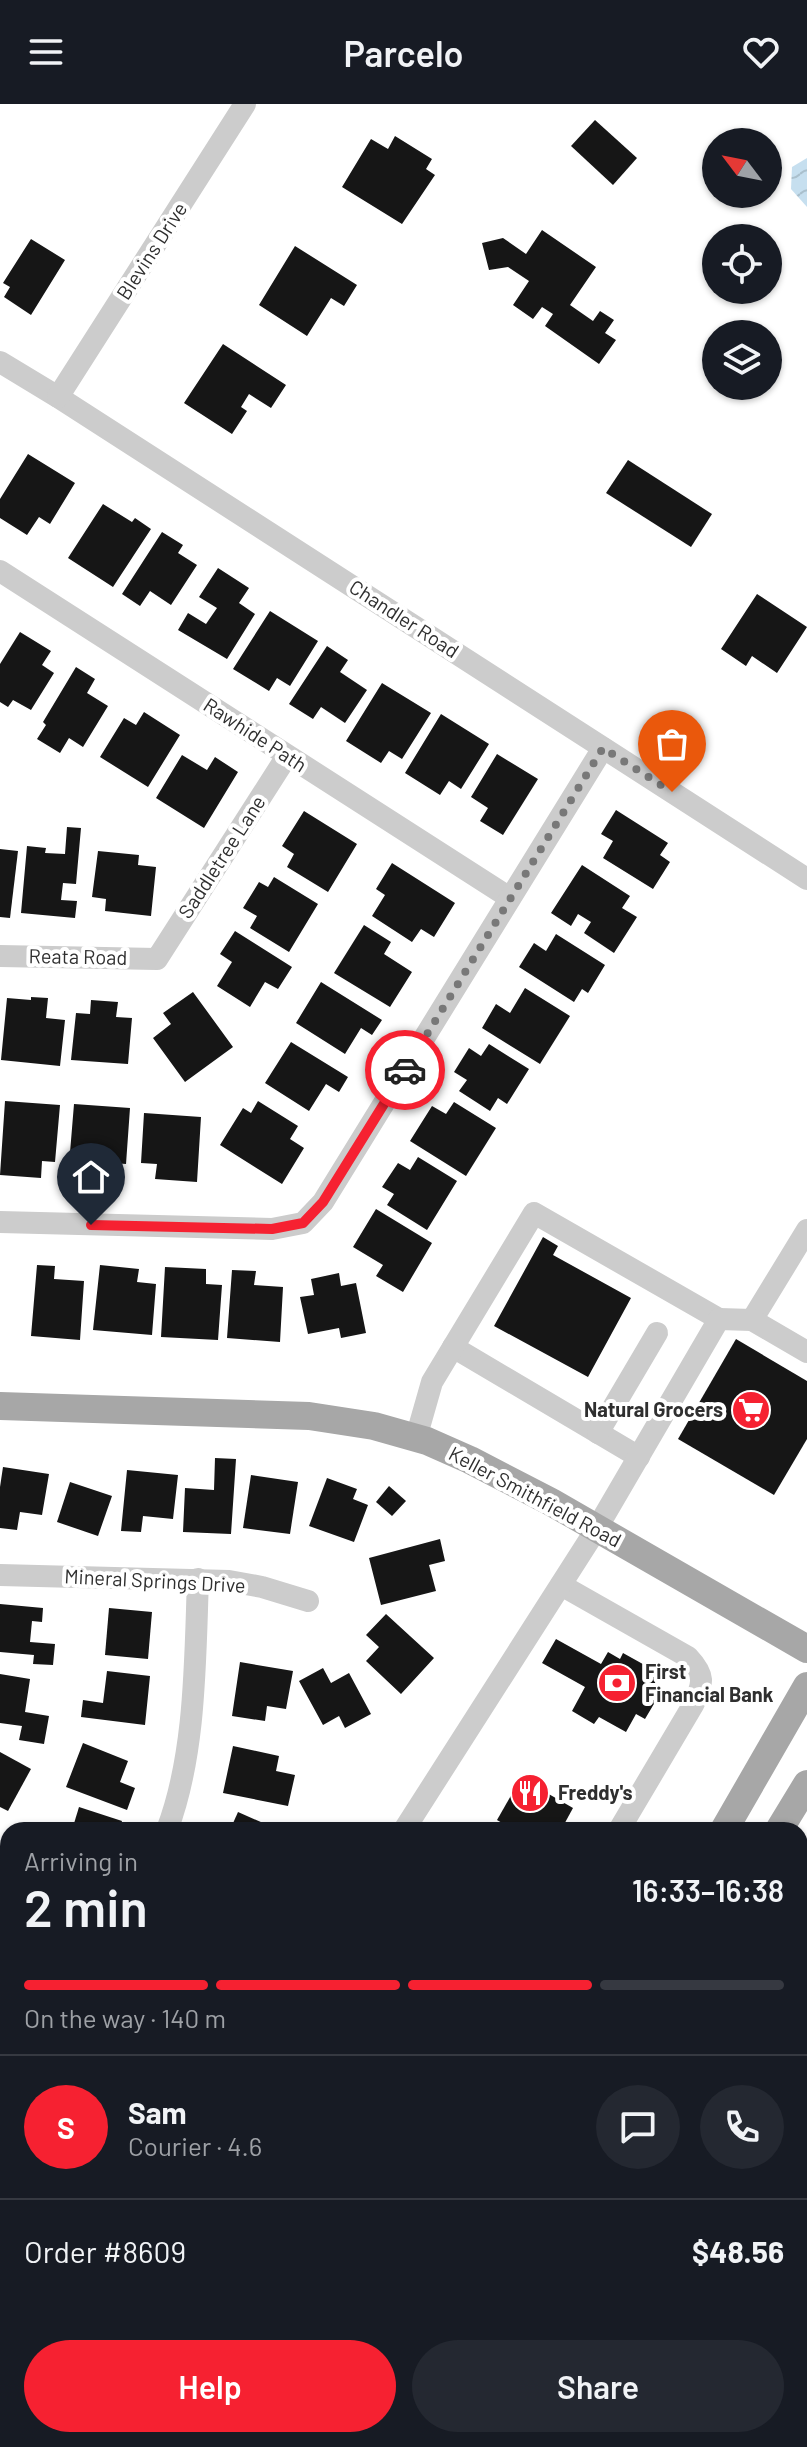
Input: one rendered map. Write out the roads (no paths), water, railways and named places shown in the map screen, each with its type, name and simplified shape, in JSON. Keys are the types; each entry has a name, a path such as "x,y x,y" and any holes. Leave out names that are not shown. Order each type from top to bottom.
{"main road":[{"name":"Keller Smithfield Road","path":"0,1406 309,1416 374,1426 416,1438 510,1480 807,1649"},
{"path":"729,1822 807,1686"},
{"path":"784,1822 807,1784"}],"street":[{"name":"Blevins Drive","path":"58,397 245,104"},
{"name":"Chandler Road","path":"0,362 807,879"},
{"name":"Rawhide Path","path":"0,571 510,898"},
{"path":"0,1222 272,1229 303,1223 323,1202 603,748"},
{"name":"Saddletree Lane","path":"157,959 287,756"},
{"name":"Reata Road","path":"0,956 157,959"},
{"path":"416,1438 432,1382 534,1213 719,1319 752,1320 807,1352"},
{"path":"752,1320 807,1230"},
{"path":"409,1822 597,1528 719,1319"},
{"path":"598,1433 657,1333"},
{"path":"453,1347 639,1457"},
{"name":"Mineral Springs Drive","path":"0,1575 198,1579 262,1587 308,1601"},
{"path":"169,1822 186,1752 193,1690 198,1579"},
{"path":"561,1585 688,1657 700,1670 701,1688 693,1705 624,1822"}],"water":[{"path":"807,158 807,207 791,189 792,167"}],"place":[{"name":"Natural Grocers","path":"751,1410"},
{"name":"First Financial Bank","path":"617,1683"},
{"name":"Freddy's","path":"530,1793"}]}
